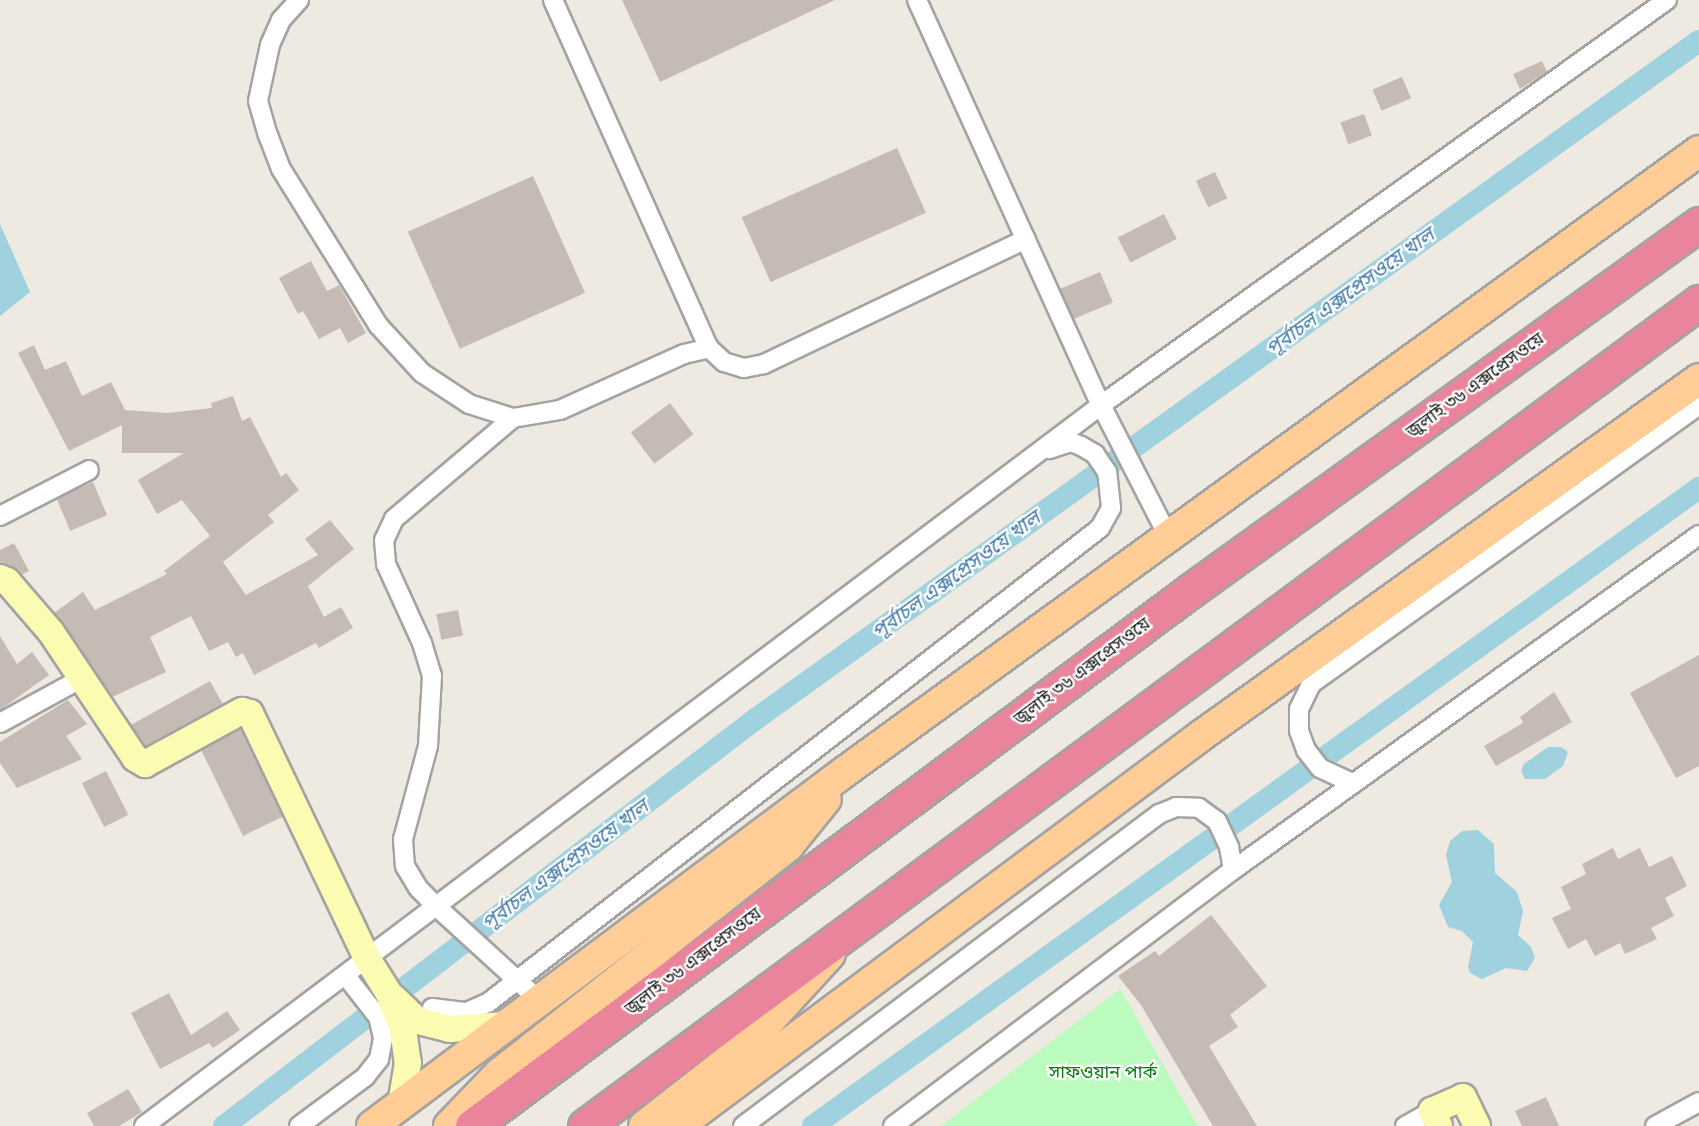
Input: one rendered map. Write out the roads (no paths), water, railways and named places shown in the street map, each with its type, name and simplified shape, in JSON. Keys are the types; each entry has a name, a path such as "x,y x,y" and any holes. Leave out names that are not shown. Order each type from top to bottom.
{"highway":[{"name":"জুলাই ৩৬ এক্সপ্রেসওয়ে","path":"472,1126 1180,598 1699,224"},
{"path":"585,1126 862,918 1699,302"}],"main road":[{"path":"372,1126 843,773 1699,151"},
{"path":"678,1126 1202,735 1699,379"},
{"path":"449,1126 500,1073 788,846 816,814 843,773"},
{"path":"644,1126 744,1048 862,918"}],"street":[{"path":"299,0 281,20 270,45 258,101 282,169 394,346 448,392 469,404 513,418 560,410 684,354 710,348"},
{"path":"553,0 710,348 724,362 744,368 764,364 1026,239"},
{"path":"917,0 1101,405 1168,536"},
{"path":"144,1126 368,960 1101,405 1667,0"},
{"path":"1352,783 1320,768 1306,750 1299,731 1299,709 1311,684 1699,405"},
{"path":"513,418 394,519 384,540 386,564 422,643 432,676 428,746 403,839 405,866 418,888 436,908 539,1000"},
{"path":"432,1008 467,1012 489,1002 1100,528 1111,508 1107,472 1095,454 1071,442 1038,452"},
{"path":"0,516 89,470"},
{"path":"893,1126 1233,870 1699,535"},
{"path":"0,578 7,581 84,677 135,758 145,764 242,711 250,713 368,960 389,994 403,1029 408,1063 401,1104"},
{"path":"0,723 84,677"},
{"path":"743,1126 1159,814 1176,807 1199,808 1216,821 1229,847 1233,870"},
{"path":"299,1126 365,1077 379,1059 383,1038 378,1017 346,975"},
{"path":"389,994 418,1021 449,1029 506,1025"},
{"path":"1405,1126 1436,1119 1463,1097 1477,1126"},
{"path":"1655,1126 1699,1102"}],"water":[{"path":"0,224 30,292 0,316"},
{"path":"1548,747 1561,747 1568,752 1563,766 1545,779 1525,779 1521,771 1524,764"},
{"path":"1478,830 1494,844 1495,873 1517,892 1523,911 1518,935 1531,947 1535,958 1527,971 1506,968 1482,979 1470,973 1468,967 1473,942 1462,931 1448,927 1439,905 1452,882 1446,855 1450,841 1462,831"}],"waterway":[{"name":"পূর্বাচল এক্সপ্রেসওয়ে খাল","path":"224,1126 753,721 1699,41"},
{"name":"পূর্বাচল এক্সপ্রেসওয়ে খাল","path":"813,1126 1699,488"}],"park label":[{"name":"সাফওয়ান পার্ক","path":"1103,1072"}]}
